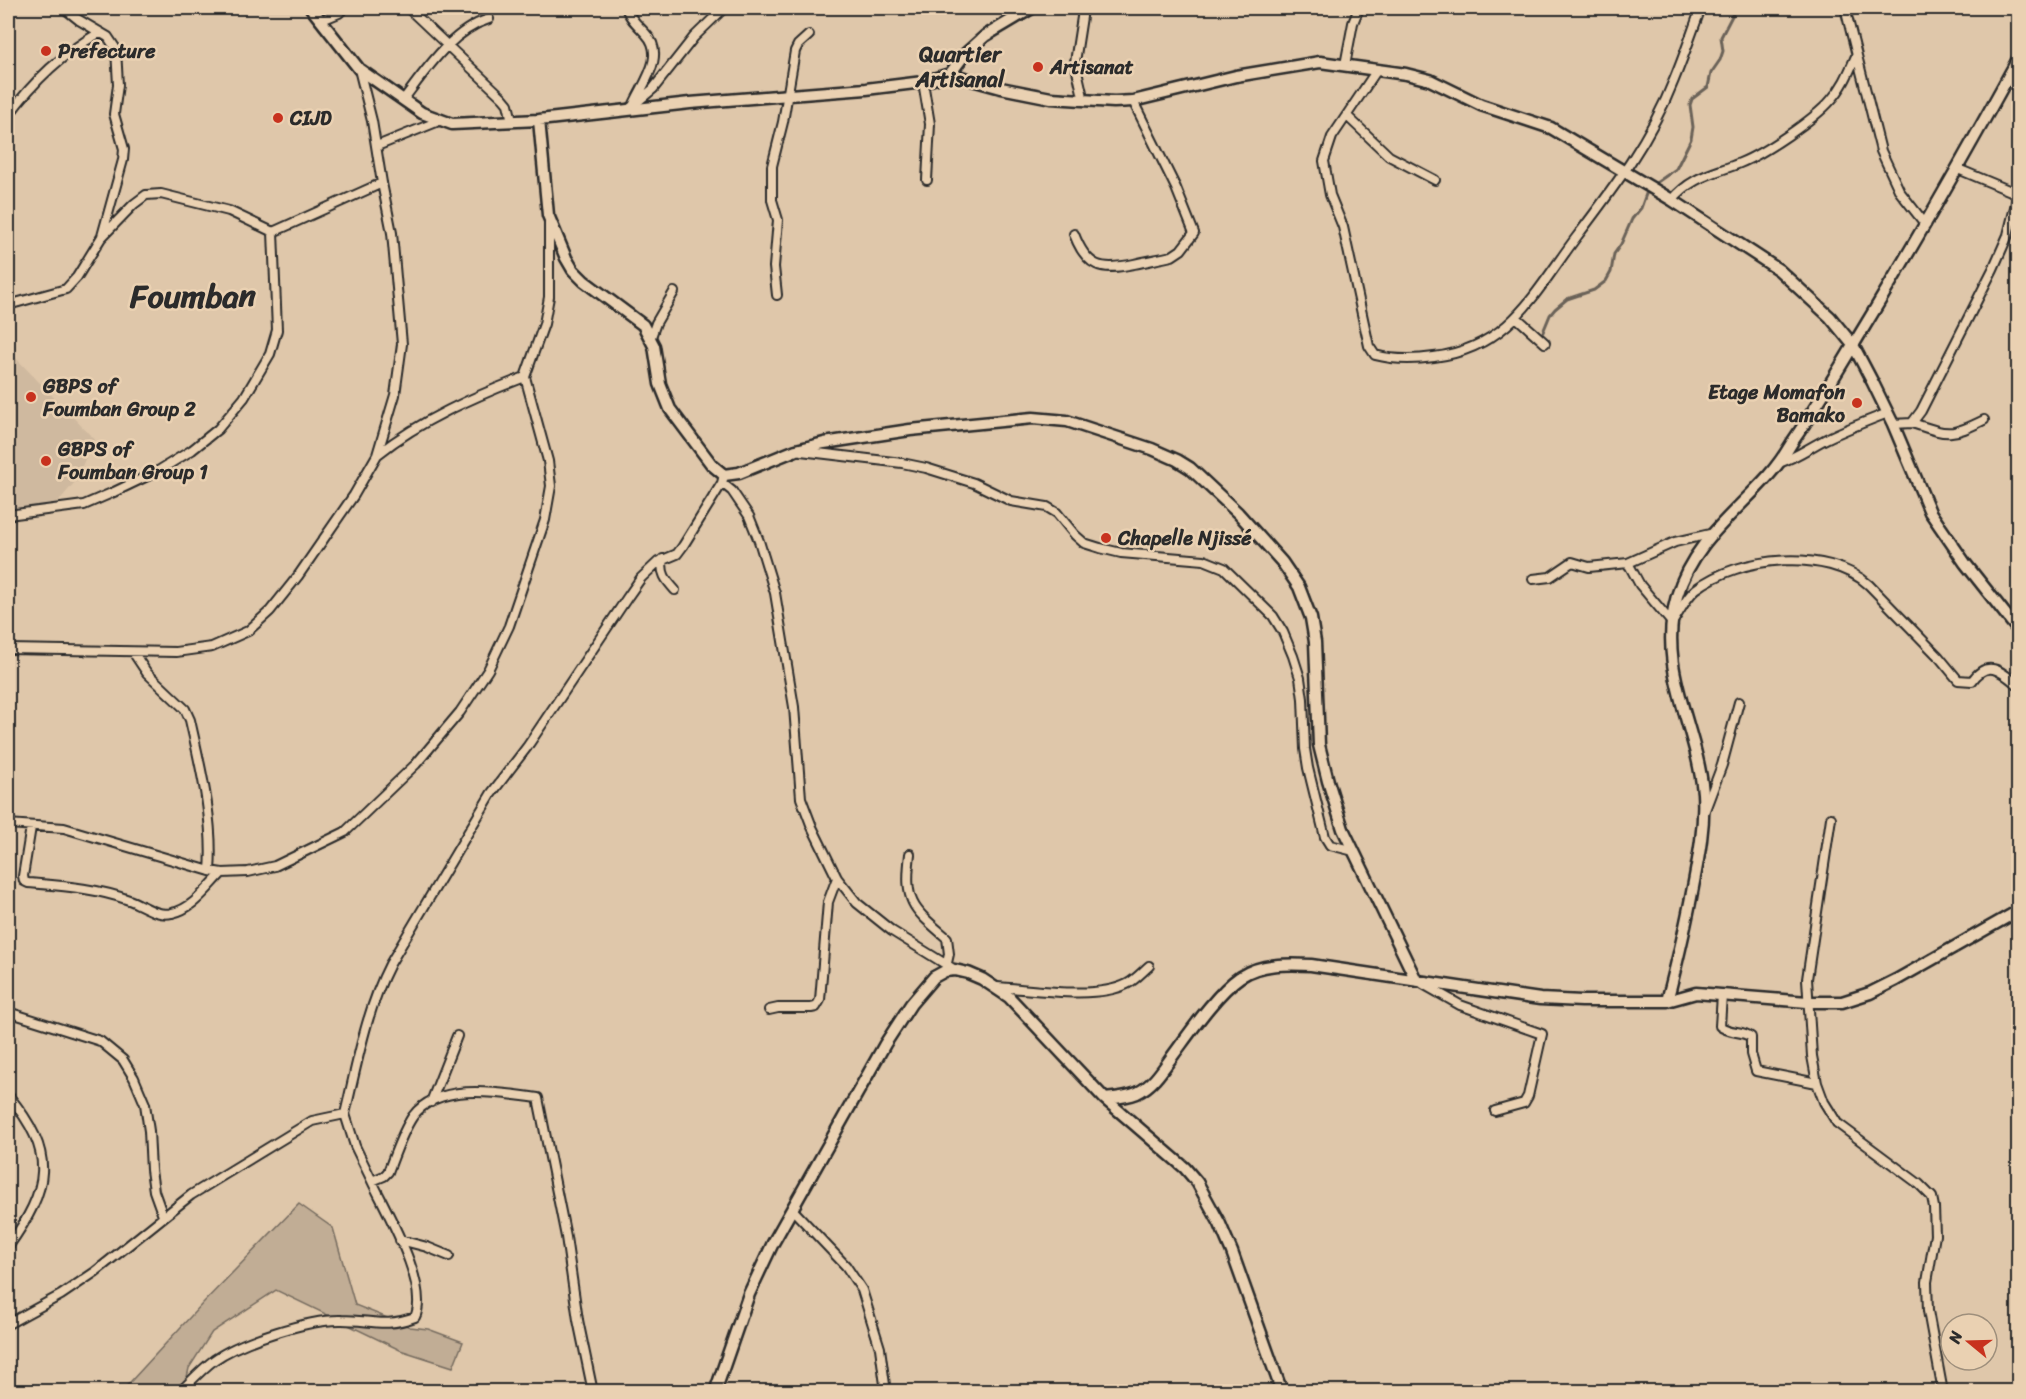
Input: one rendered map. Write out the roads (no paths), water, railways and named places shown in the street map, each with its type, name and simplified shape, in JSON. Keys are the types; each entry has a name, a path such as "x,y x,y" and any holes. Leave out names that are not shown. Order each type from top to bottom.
{"street":[{"path":"64,8 108,38 116,49 118,85 114,114 124,149 101,238"},
{"path":"311,8 359,69 403,100 439,121 452,124 538,120 631,107 866,89 923,82 950,74 1021,92 1084,101 1133,101 1214,81 1320,62 1406,74 1430,80 1481,105 1536,122 1571,139 1672,200 1785,274 1830,317 1853,345 1888,413 1930,512 1965,563 2019,630"},
{"path":"322,20 339,13 344,8"},
{"path":"408,8 503,98 508,104 512,121"},
{"path":"626,8 632,20 652,42 656,52 654,61 631,107"},
{"path":"631,107 653,89 694,37 724,8"},
{"path":"950,74 965,54 985,36 1032,8"},
{"path":"1082,8 1074,62 1084,101"},
{"path":"1345,65 1353,23 1359,8"},
{"path":"1377,70 1332,137 1326,150 1325,168 1330,195 1343,227 1369,346 1375,355 1388,359 1420,359 1462,352 1490,338 1516,317 1549,277 1624,172 1674,81 1701,8"},
{"path":"1845,8 1881,151 1900,192 1926,225"},
{"path":"403,100 448,46 472,25 489,19"},
{"path":"8,116 19,101 69,51 99,33"},
{"path":"777,295 774,267 778,220 772,200 772,166 783,122 795,51 809,35"},
{"path":"1672,200 1678,193 1706,174 1728,168 1753,157 1807,122 1837,94 1856,56"},
{"path":"1704,814 1701,778 1679,699 1674,669 1672,623 1678,593 1695,556 1710,534 1779,463 1926,225 2019,59"},
{"path":"8,649 176,652 212,646 248,632 270,611 298,576 340,517 377,455 395,395 402,344 392,233 377,146 359,69"},
{"path":"923,82 930,124 927,180"},
{"path":"1074,234 1081,251 1087,257 1096,265 1109,268 1172,256 1181,250 1194,233 1176,188 1133,101"},
{"path":"1347,116 1389,156 1435,180"},
{"path":"8,824 64,828 222,873 248,872 275,866 345,832 416,764 460,712 488,670 509,626 545,520 551,486 548,461 525,377 544,324 549,297 549,215 538,120"},
{"path":"377,146 439,121"},
{"path":"1912,423 1921,411 1993,269 2008,235 2019,195 1958,169"},
{"path":"8,305 66,288 77,277 101,238 146,195 161,194 228,211 273,232 382,183"},
{"path":"549,215 573,270 584,282 638,321 651,337 660,384 670,409 749,516 776,593 794,707 801,798 812,827 837,878 857,903 892,931 951,966 996,987 1009,997 1105,1099 1185,1168 1197,1182 1232,1252 1282,1392"},
{"path":"8,515 84,505 104,497 158,471 192,450 218,429 244,398 270,354 277,330 273,232"},
{"path":"651,337 656,323 674,292"},
{"path":"1516,317 1545,343"},
{"path":"377,455 411,432 459,405 525,377"},
{"path":"1779,463 1795,458 1823,440 1888,413"},
{"path":"180,1392 215,1360 273,1332 330,1320 384,1324 415,1317 419,1302 416,1279 400,1240 354,1146 345,1114 369,1014 380,984 491,794 527,747 641,578 663,559 677,554 723,479 796,450 824,442 910,430 1033,418 1067,421 1178,460 1190,468 1238,513 1282,562 1299,587 1311,618 1315,642 1319,745 1328,781 1343,829 1416,980 1460,1005 1542,1034 1528,1096 1524,1102 1496,1111"},
{"path":"1893,424 1912,423 1946,433 1959,432 1984,420"},
{"path":"796,450 926,468 974,483 1011,501 1047,507 1057,513 1084,543 1100,549 1203,560 1224,568 1273,616 1283,632 1300,678 1308,768 1326,837 1330,845 1354,850"},
{"path":"1533,579 1550,578 1572,561 1588,567 1628,563 1675,542 1710,534"},
{"path":"663,559 663,574 675,590"},
{"path":"1672,623 1694,590 1727,570 1794,560 1818,561 1857,574 1939,657 1958,680 1972,681 1979,672 1985,669 2000,671 2019,685"},
{"path":"1628,563 1640,585 1672,623"},
{"path":"133,652 147,673 185,709 190,720 209,813 212,844 210,871"},
{"path":"1668,1001 1695,877 1704,814 1722,765 1739,702"},
{"path":"1831,818 1807,979 1812,1056 1817,1083 1824,1102 1837,1123 1919,1184 1932,1197 1935,1207 1935,1235 1927,1282 1928,1311 1943,1392"},
{"path":"31,826 24,876 24,881 28,883 102,892 129,900 160,914 169,914 180,911 198,898 222,873"},
{"path":"910,854 909,894 915,908 925,920 947,938 951,966"},
{"path":"769,1010 811,1008 816,1007 820,1000 828,902 837,878"},
{"path":"1105,1099 1135,1094 1146,1088 1156,1079 1227,988 1241,976 1279,964 1311,965 1540,999 1668,1001 1696,993 1807,1002 1842,1002 1870,993 2019,911"},
{"path":"715,1392 738,1322 758,1273 792,1209 873,1064 911,1004 934,976 951,966"},
{"path":"996,987 1083,992 1112,990 1129,983 1149,966"},
{"path":"1722,995 1720,1026 1751,1037 1752,1064 1756,1071 1817,1083"},
{"path":"8,1012 100,1041 123,1060 145,1104 154,1191 163,1216"},
{"path":"431,1102 457,1036"},
{"path":"372,1181 388,1172 413,1117 431,1102 450,1095 469,1092 538,1098 567,1237 578,1320 593,1392"},
{"path":"8,1095 23,1113 38,1141 42,1161 42,1179 37,1200 8,1247"},
{"path":"8,1324 61,1295 95,1272 191,1195 312,1121 345,1114"},
{"path":"792,1209 846,1266 862,1290 880,1348 886,1392"},
{"path":"400,1240 449,1256"}],"waterway":[{"path":"1543,332 1550,315 1567,299 1594,290 1606,281 1611,272 1614,254 1632,219 1641,208 1646,194 1656,183 1676,169 1691,139 1693,127 1690,105 1692,99 1708,87 1711,73 1723,51 1721,37 1736,8"}],"place":[{"name":"Prefecture","path":"46,51"},
{"name":"Artisanat","path":"1038,67"},
{"name":"CIJD","path":"278,118"},
{"name":"GBPS of Foumban Group 2","path":"31,397"},
{"name":"Etage Momafon Bamako","path":"1857,403"},
{"name":"GBPS of Foumban Group 1","path":"46,461"},
{"name":"Chapelle Njissé","path":"1106,538"}],"district":[{"name":"Quartier Artisanal","path":"960,66"},
{"name":"Foumban","path":"193,296"}]}
